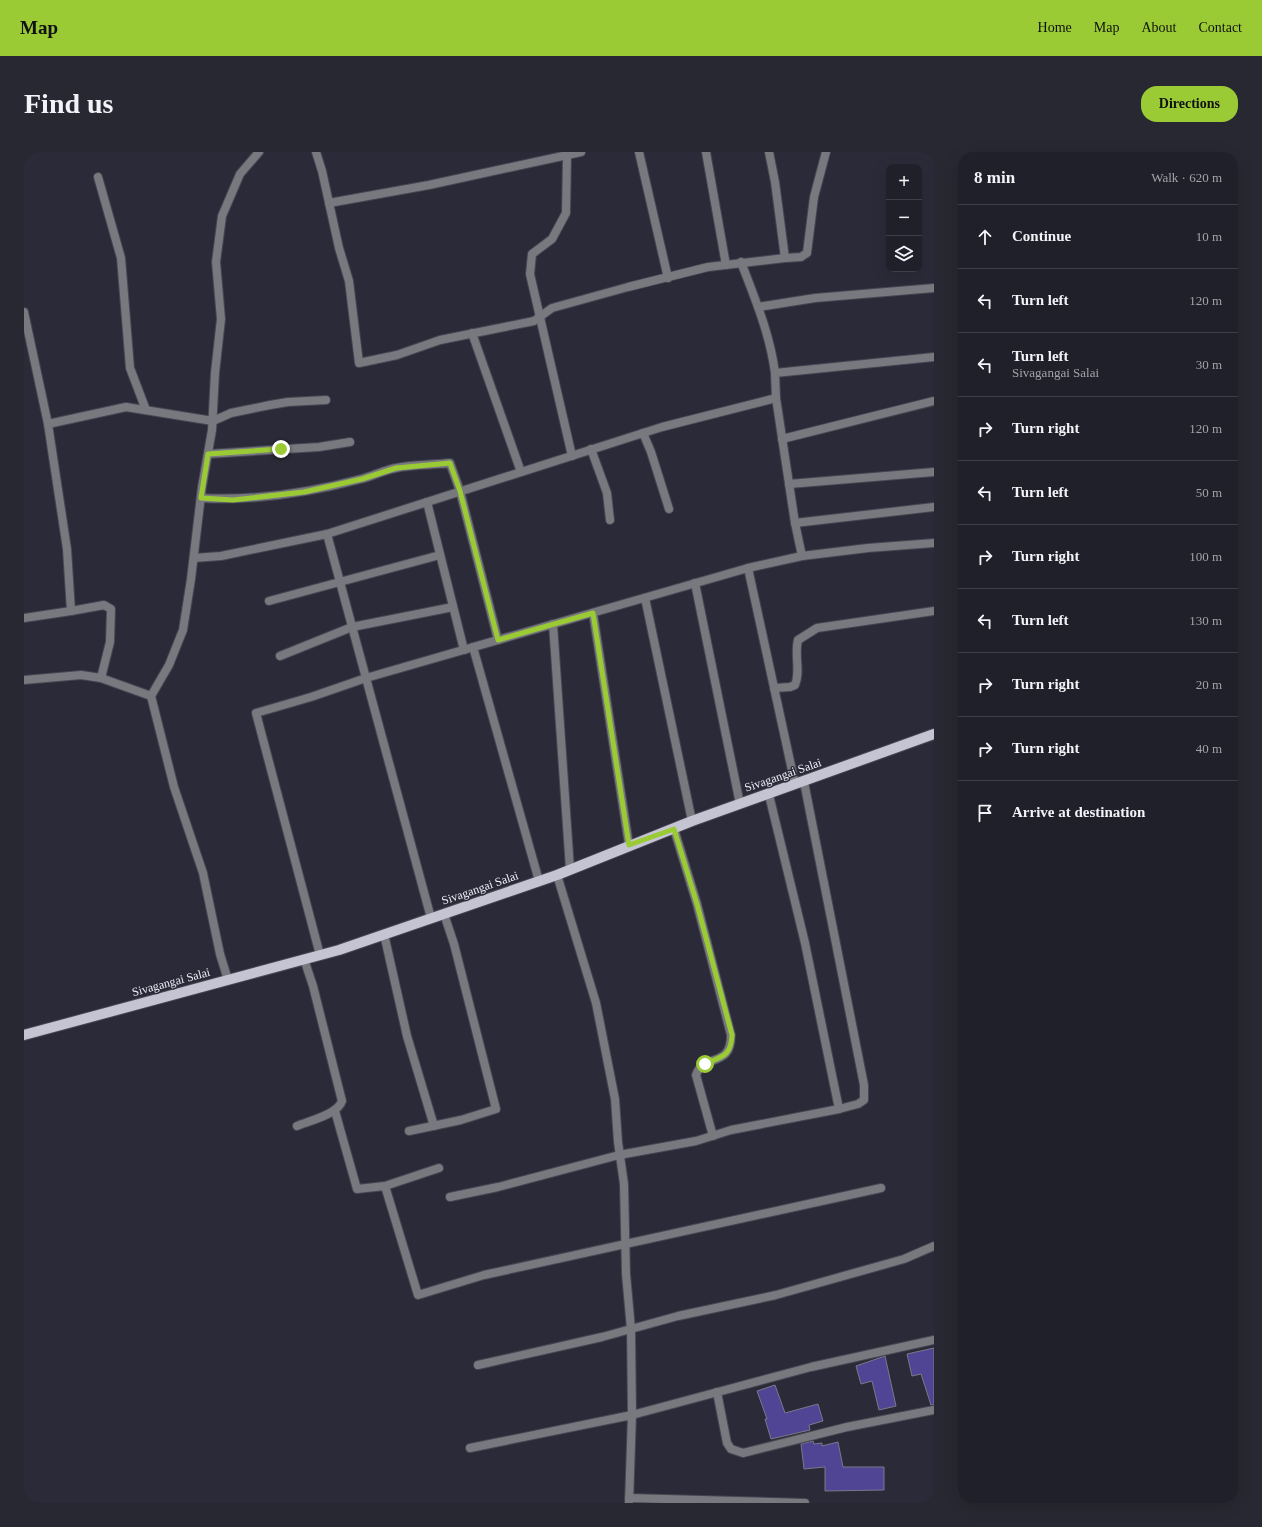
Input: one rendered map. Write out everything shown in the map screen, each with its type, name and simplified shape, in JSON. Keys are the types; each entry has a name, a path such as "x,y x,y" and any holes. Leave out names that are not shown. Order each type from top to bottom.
{"main road":[{"name":"Sivagangai Salai","path":"24,1035 320,955 384,934 557,875 692,821 934,734"}],"street":[{"path":"228,980 220,954 203,873 174,787 151,696 168,665 183,630 194,558 201,498 213,421 215,373 221,319 216,262 222,216 240,174 259,152"},
{"path":"316,152 339,248 349,281 359,363 397,356 440,340 534,321 552,308 628,287 741,262 801,257 807,253 814,197 826,152"},
{"path":"329,203 428,185 551,156 567,156 580,152"},
{"path":"639,152 668,278"},
{"path":"706,152 726,265"},
{"path":"769,152 775,182 785,258"},
{"path":"567,156 566,213 552,239 532,254 530,274 572,456"},
{"path":"98,177 121,258 130,368 146,410"},
{"path":"741,262 772,350 776,398 794,522 802,556"},
{"path":"758,307 815,298 934,288"},
{"path":"24,312 48,424 67,549 71,611"},
{"path":"472,333 521,472"},
{"path":"774,373 934,357"},
{"path":"194,558 221,556 327,534 643,433 776,398"},
{"path":"48,424 126,407 213,421 231,413 270,405 288,402 326,400"},
{"path":"782,439 934,401"},
{"path":"643,433 651,452 669,508"},
{"path":"208,454 319,447 350,442"},
{"path":"592,449 607,493 610,520"},
{"path":"201,498 233,500 304,492 362,479 396,468 450,463 460,491 498,640"},
{"path":"789,484 934,472"},
{"path":"427,502 464,650"},
{"path":"794,522 934,507"},
{"path":"327,534 431,918"},
{"path":"320,955 256,713 312,697 366,678 748,568 802,556 868,548 934,543"},
{"path":"269,601 440,555"},
{"path":"450,1197 498,1187 619,1155 696,1141 732,1130 840,1109 858,1104 864,1100 864,1085 799,783 774,688 748,568"},
{"path":"695,583 740,804"},
{"path":"645,598 692,821"},
{"path":"24,618 104,605 111,609 110,642 101,678"},
{"path":"280,656 352,628 453,607"},
{"path":"774,688 790,687 795,684 798,678 796,650 798,640 805,634 817,628 934,611"},
{"path":"593,613 629,845"},
{"path":"553,624 570,869"},
{"path":"473,647 539,881"},
{"path":"24,680 81,675 101,678 151,696"},
{"path":"769,794 805,942 840,1109"},
{"path":"674,829 697,904 732,1035 729,1051 725,1055 698,1069 696,1075 712,1136"},
{"path":"557,875 596,1002 615,1099 619,1155 624,1184 626,1274 631,1329 632,1415 629,1500 805,1503"},
{"path":"409,1131 461,1120 496,1108 454,944 444,914"},
{"path":"384,934 407,1036 434,1126"},
{"path":"296,1126 335,1111 342,1101 313,986 304,959"},
{"path":"335,1111 357,1189 385,1186 439,1168"},
{"path":"385,1186 418,1295 484,1275 881,1188"},
{"path":"478,1365 631,1329 678,1316 776,1295 904,1259 934,1246"},
{"path":"470,1448 632,1415 811,1367 934,1340"},
{"path":"717,1392 727,1443 731,1450 743,1453 848,1427 934,1410"}],"building":[{"path":"934,1348 934,1405 931,1405 921,1374 912,1376 907,1354"},
{"path":"885,1356 896,1406 879,1410 872,1381 861,1384 856,1366"},
{"path":"775,1385 785,1413 818,1404 823,1421 809,1425 810,1430 771,1439 765,1419 767,1419 757,1391"},
{"path":"813,1441 814,1444 822,1443 822,1446 838,1442 843,1467 884,1467 884,1490 825,1491 825,1467 804,1469 801,1444"}],"route":[{"path":"281,449 208,454 201,498 233,500 304,492 362,479 396,468 450,463 460,491 498,640 593,613 629,845 674,829 697,904 705,941 732,1035 729,1051 725,1055 705,1064"}]}
